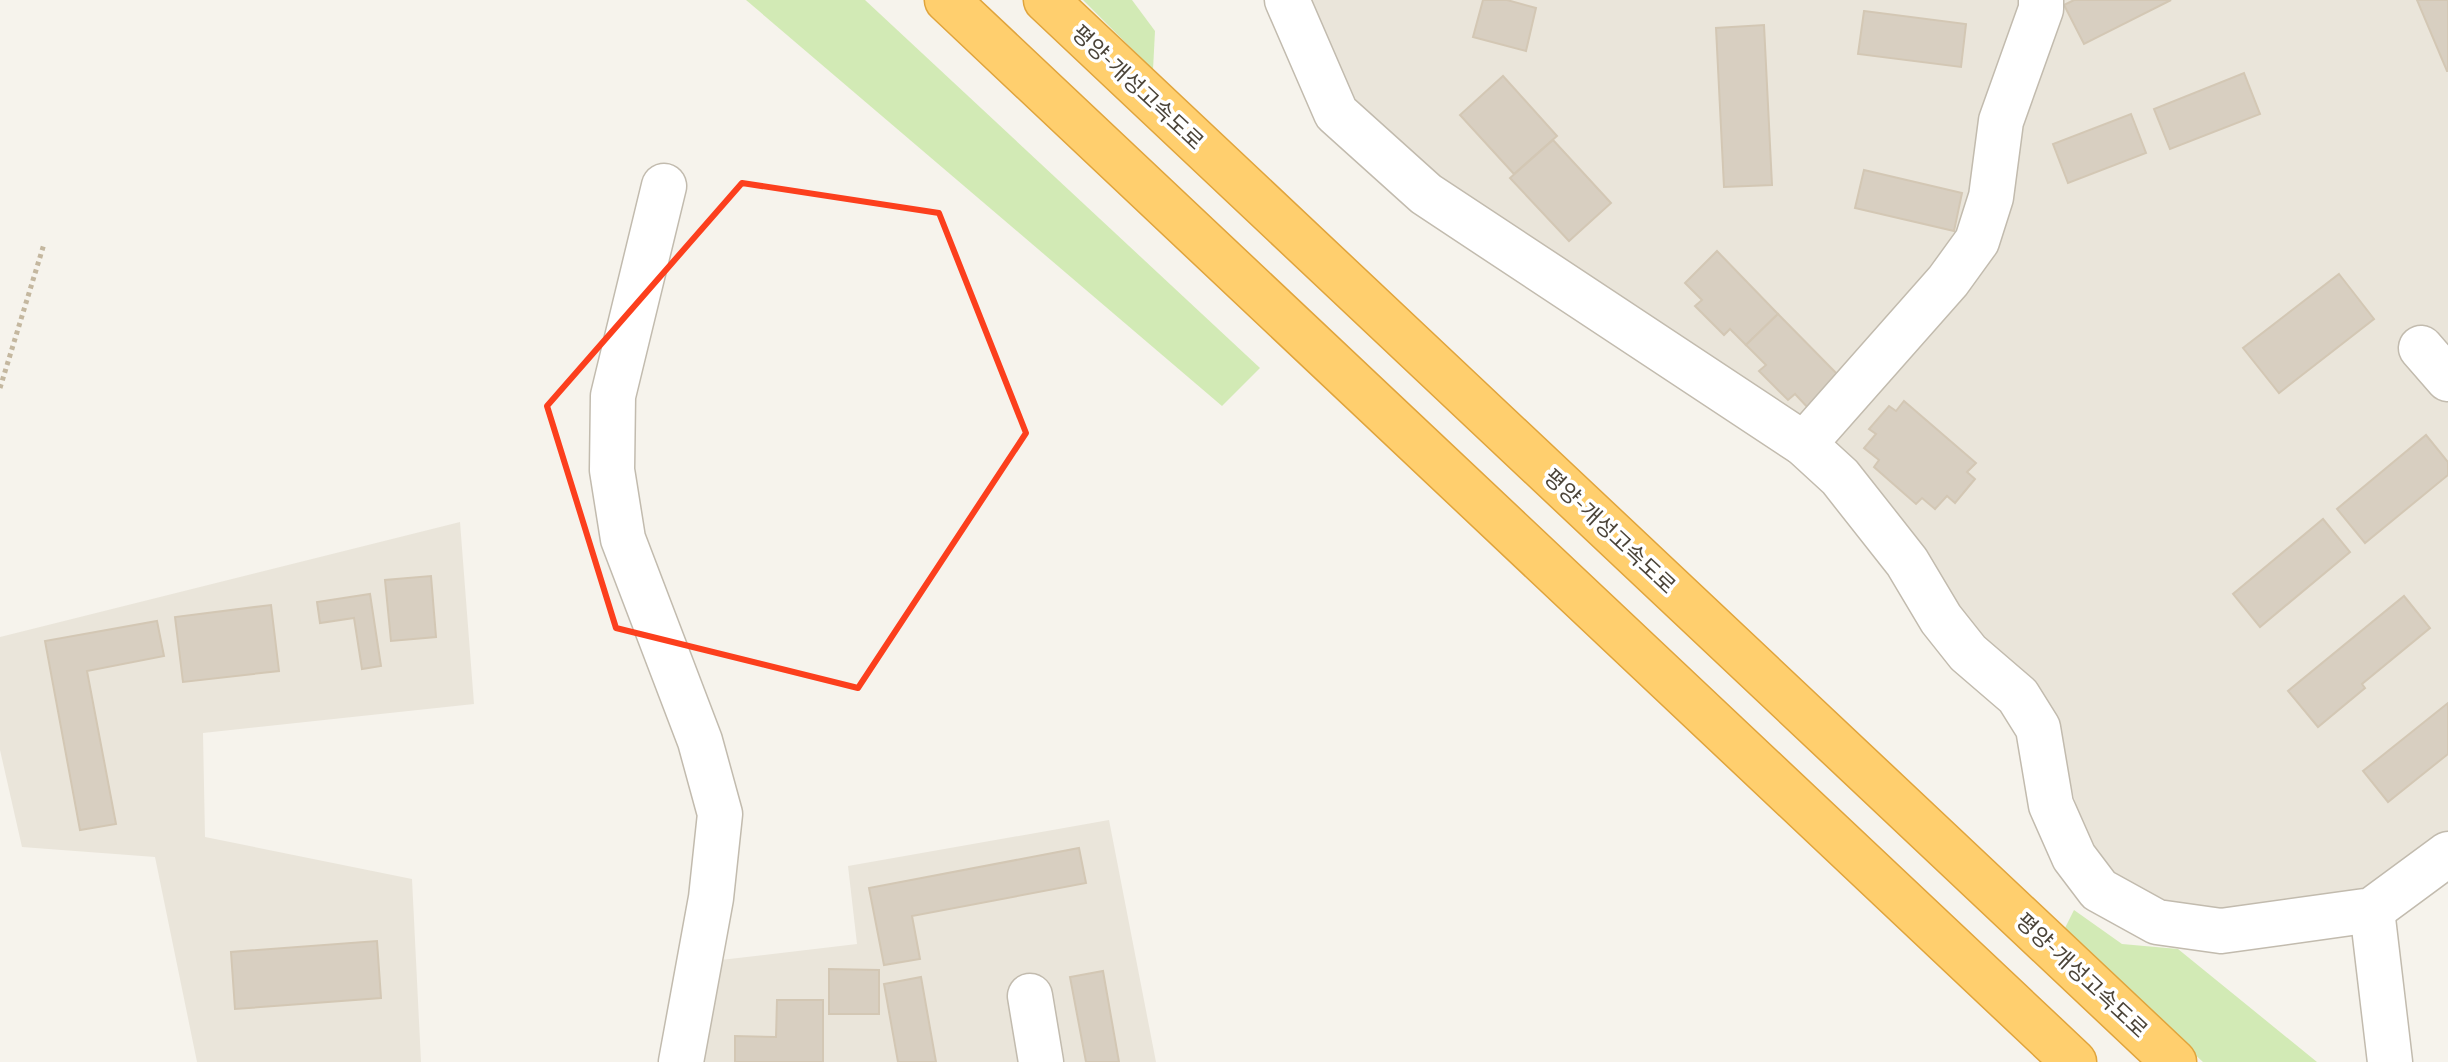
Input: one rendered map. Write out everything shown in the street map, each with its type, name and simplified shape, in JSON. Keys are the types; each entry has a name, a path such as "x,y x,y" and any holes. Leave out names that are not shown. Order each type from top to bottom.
{"highway":[{"path":"947,0 2074,1062"},
{"name":"평양-개성고속도로","path":"1046,0 2174,1062"}],"street":[{"path":"1287,0 1336,113 1426,194 1804,444 1850,489 1907,562 1941,619 1968,653 2018,696 2038,728 2051,805 2074,857 2099,890 2157,922 2221,931 2372,910 2448,854"},
{"path":"1804,444 1948,281 1977,241 1991,197 2001,121 2041,9 2041,0"},
{"path":"664,186 613,396 612,470 623,539 700,741 720,814 711,898 681,1062"},
{"path":"2372,910 2390,1062"},
{"path":"1030,996 1041,1062"}],"path":[{"path":"0,388 44,244"}],"highlighted area":[{"path":"742,183 939,213 1026,433 858,688 616,628 547,406"}],"shaded area":[{"path":"1295,0 2448,0 2448,860 2233,943 2095,873 2056,733 1813,455 1353,126"},
{"path":"460,522 474,704 203,733 205,837 412,879 421,1062 197,1062 155,857 22,847 0,750 0,637"},
{"path":"1109,820 1156,1062 691,1062 712,961 857,944 848,866"}],"green space":[{"path":"746,0 865,0 1260,368 1222,406"},
{"path":"1083,0 1132,0 1155,31 1153,70"},
{"path":"2074,910 2122,944 2178,949 2317,1062 2203,1062 2063,932"}],"building":[{"path":"1483,0 1507,0 1536,8 1526,51 1473,37"},
{"path":"2074,0 2171,0 2084,44 2064,5"},
{"path":"2417,0 2448,0 2448,71 2447,71"},
{"path":"1864,11 1966,24 1961,67 1858,54"},
{"path":"1764,25 1772,185 1724,187 1716,28"},
{"path":"2244,73 2260,114 2170,149 2154,109"},
{"path":"1503,76 1557,136 1514,174 1460,115"},
{"path":"2131,114 2146,153 2068,183 2053,144"},
{"path":"1553,140 1611,203 1569,241 1510,178"},
{"path":"1864,170 1962,193 1954,231 1855,208"},
{"path":"1717,251 1778,314 1746,345 1730,329 1724,335 1695,306 1702,300 1685,283"},
{"path":"2339,274 2374,319 2279,393 2243,348"},
{"path":"1778,314 1843,380 1811,411 1795,394 1788,400 1759,371 1766,365 1746,345"},
{"path":"1904,401 1976,463 1967,472 1975,479 1955,503 1947,496 1935,509 1922,498 1916,504 1874,467 1879,460 1864,448 1876,434 1869,429 1889,406 1896,411"},
{"path":"2426,435 2448,462 2448,475 2365,543 2337,509"},
{"path":"2323,519 2350,552 2260,627 2233,594"},
{"path":"431,576 436,637 391,641 385,580"},
{"path":"370,594 381,666 362,669 354,618 320,623 317,602"},
{"path":"2404,596 2430,628 2362,684 2365,688 2318,727 2288,691"},
{"path":"271,605 279,671 183,682 175,617"},
{"path":"157,621 164,656 87,671 116,824 80,830 45,641"},
{"path":"2448,703 2448,754 2388,802 2363,771"},
{"path":"1079,848 1086,883 912,916 920,959 884,965 869,888"},
{"path":"377,941 381,998 235,1009 231,952"},
{"path":"829,969 879,970 879,1014 829,1014"},
{"path":"1103,971 1119,1062 1086,1062 1070,977"},
{"path":"921,977 936,1062 898,1062 884,984"},
{"path":"777,1000 823,1000 823,1062 735,1062 735,1036 776,1037"}]}
